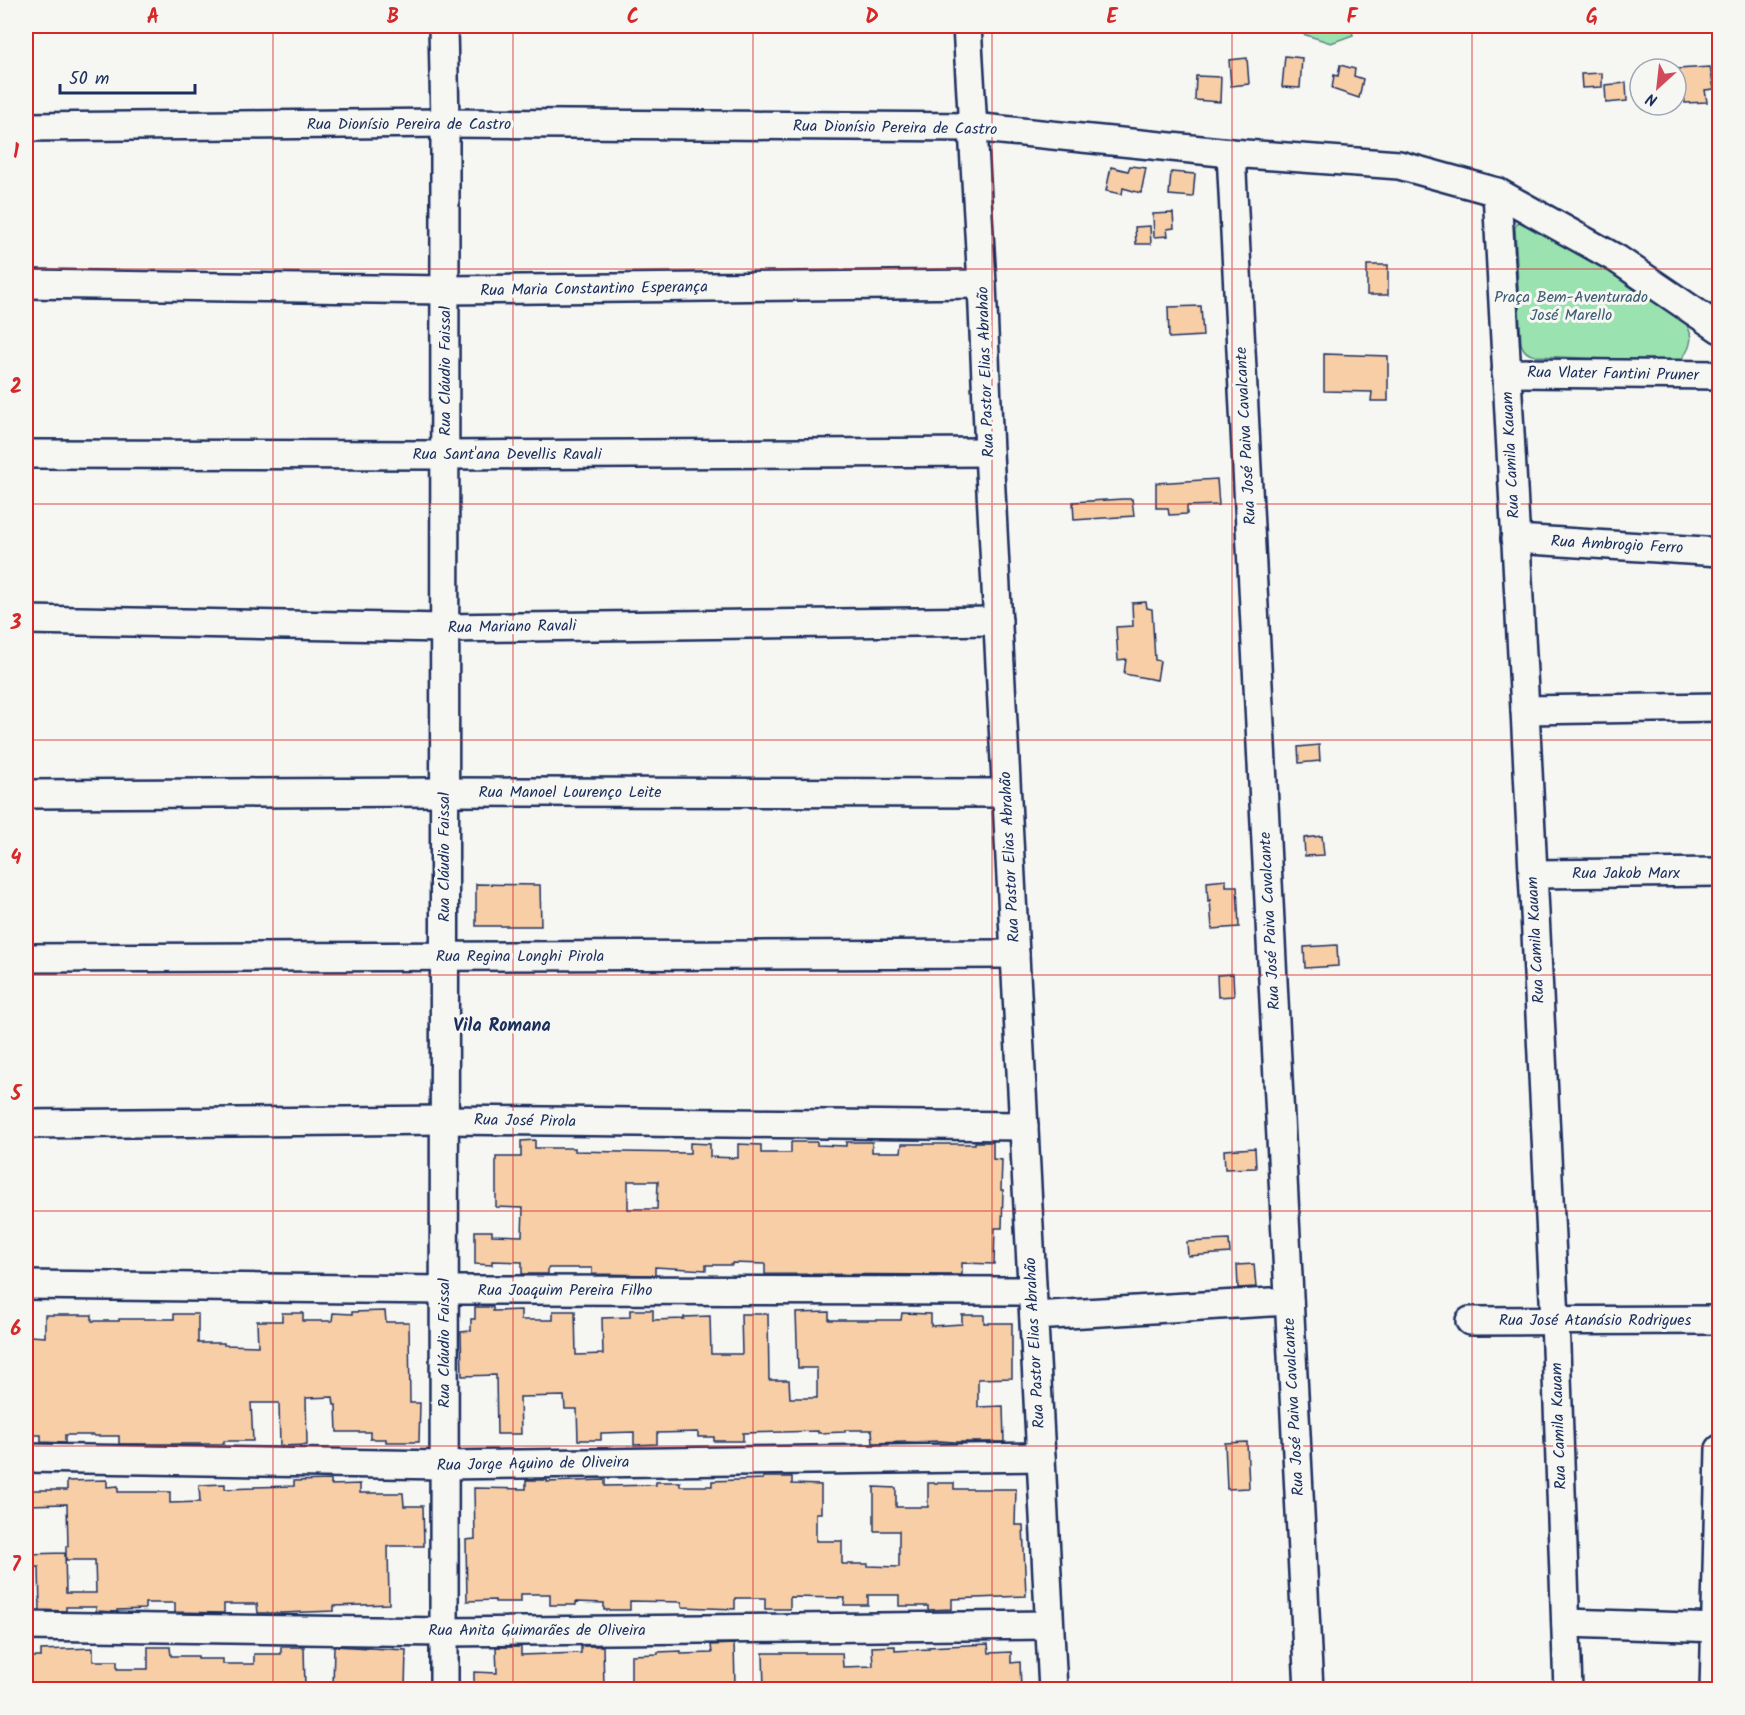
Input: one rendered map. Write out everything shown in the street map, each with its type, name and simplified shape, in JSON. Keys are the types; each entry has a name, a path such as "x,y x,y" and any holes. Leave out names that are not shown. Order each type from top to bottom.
{"street":[{"name":"Rua Cláudio Faissal","path":"443,26 445,123 444,1689"},
{"name":"Rua Pastor Elias Abrahão","path":"967,26 1053,1689"},
{"name":"Rua Dionísio Pereira de Castro","path":"26,127 445,123 972,127 1231,153 1399,165 1497,192 1617,259 1719,329"},
{"name":"Rua José Paiva Cavalcante","path":"1231,153 1309,1689"},
{"name":"Rua Camila Kauam","path":"1497,192 1555,1319 1568,1689"},
{"name":"Rua Maria Constantino Esperança","path":"26,284 445,290 982,284"},
{"name":"Rua Vlater Fantini Pruner","path":"1506,373 1719,375"},
{"name":"Rua Sant'ana Devellis Ravali","path":"26,454 445,455 989,452"},
{"name":"Rua Ambrogio Ferro","path":"1515,539 1719,552"},
{"name":"Rua Mariano Ravali","path":"26,621 444,628 998,621"},
{"path":"1525,710 1719,707"},
{"name":"Rua Manoel Lourenço Leite","path":"26,794 1006,793"},
{"name":"Rua Jakob Marx","path":"1533,874 1719,873"},
{"name":"Rua Regina Longhi Pirola","path":"26,958 1015,954"},
{"name":"Rua José Pirola","path":"26,1124 444,1120 1024,1126"},
{"name":"Rua Joaquim Pereira Filho","path":"26,1285 444,1290 1033,1303 1289,1301"},
{"name":"Rua José Atanásio Rodrigues","path":"1470,1321 1719,1320"},
{"path":"1714,1689 1718,1628 1719,1449"},
{"name":"Rua Jorge Aquino de Oliveira","path":"26,1458 444,1465 1041,1457"},
{"path":"1566,1623 1718,1628"},
{"name":"Rua Anita Guimarães de Oliveira","path":"26,1626 444,1632 1049,1625"}],"green space":[{"path":"1296,26 1351,26 1353,35 1331,43 1303,34"},
{"name":"Praça Bem-Aventurado José Marello","path":"1520,220 1544,223 1634,290 1682,319 1691,336 1689,347 1683,357 1678,362 1536,356 1526,352 1521,343 1515,227"}],"building":[{"path":"1285,56 1302,58 1300,88 1282,87"},
{"path":"1247,58 1249,84 1231,86 1229,60"},
{"path":"1340,65 1355,69 1354,76 1363,79 1359,98 1332,89 1334,75 1338,76"},
{"path":"1710,67 1714,89 1705,90 1707,102 1688,103 1688,68"},
{"path":"1602,73 1602,87 1582,88 1581,74"},
{"path":"1196,76 1221,77 1220,102 1195,100"},
{"path":"1626,83 1627,101 1606,103 1605,85"},
{"path":"1130,166 1146,168 1141,193 1123,188 1122,194 1106,191 1111,167 1128,171"},
{"path":"1171,172 1195,174 1193,197 1169,195"},
{"path":"1173,213 1174,228 1167,229 1168,236 1154,237 1153,214"},
{"path":"1150,226 1151,244 1136,244 1135,227"},
{"path":"1367,265 1388,265 1388,295 1367,295"},
{"path":"1201,306 1203,336 1169,338 1168,307"},
{"path":"1324,354 1388,356 1388,401 1371,401 1372,392 1324,391"},
{"path":"1217,479 1219,505 1187,506 1187,514 1169,515 1168,508 1156,508 1156,483"},
{"path":"1132,499 1134,516 1074,520 1073,502"},
{"path":"1146,602 1147,608 1152,609 1155,660 1160,661 1157,680 1124,674 1126,659 1118,660 1116,627 1133,626 1132,603"},
{"path":"1319,745 1320,761 1299,763 1298,747"},
{"path":"1322,836 1324,855 1305,856 1304,838"},
{"path":"1226,880 1226,886 1237,886 1239,927 1212,929 1207,882"},
{"path":"476,884 540,885 541,926 476,926"},
{"path":"1337,945 1338,966 1305,968 1304,947"},
{"path":"1233,974 1234,996 1218,997 1217,975"},
{"path":"535,1140 535,1148 575,1148 575,1151 621,1152 690,1153 690,1143 710,1144 710,1157 738,1158 738,1144 761,1145 761,1153 791,1153 791,1142 817,1142 817,1145 846,1146 846,1142 872,1142 872,1152 901,1152 902,1144 993,1142 993,1159 1002,1160 1002,1228 995,1228 994,1264 962,1263 962,1275 765,1274 765,1264 732,1263 732,1265 706,1265 706,1270 655,1267 655,1275 592,1274 592,1268 548,1268 548,1274 522,1274 522,1262 492,1261 492,1265 475,1264 475,1231 492,1231 492,1235 522,1236 523,1208 496,1207 496,1157 521,1157 521,1141","holes":["628,1181 658,1181 657,1209 628,1209"]},
{"path":"1255,1148 1256,1168 1225,1169 1224,1150"},
{"path":"1229,1240 1230,1253 1188,1256 1187,1242"},
{"path":"1254,1264 1256,1287 1238,1288 1237,1265"},
{"path":"475,1307 493,1307 493,1311 521,1310 521,1320 553,1320 553,1311 575,1311 576,1355 603,1354 602,1318 630,1317 630,1310 653,1310 653,1320 710,1316 711,1354 742,1354 741,1314 768,1314 769,1380 789,1380 790,1398 817,1398 817,1368 798,1368 796,1313 829,1312 829,1320 901,1320 902,1313 931,1314 931,1326 962,1324 962,1315 984,1315 984,1323 1012,1323 1012,1378 978,1379 978,1407 1003,1406 1004,1442 873,1443 872,1430 743,1433 743,1441 714,1441 714,1437 698,1437 698,1432 657,1433 657,1444 634,1445 634,1432 601,1433 601,1440 578,1440 577,1409 565,1409 564,1396 520,1397 521,1434 497,1434 496,1375 462,1376 461,1332 471,1331 471,1319 475,1319"},
{"path":"385,1311 386,1322 409,1322 410,1403 420,1403 419,1442 386,1442 386,1439 370,1439 370,1432 337,1432 336,1405 334,1405 333,1397 306,1398 307,1445 280,1446 279,1403 251,1403 253,1441 224,1441 224,1444 119,1444 119,1436 65,1435 65,1443 41,1442 41,1435 26,1435 26,1354 29,1354 30,1336 45,1337 45,1315 92,1315 92,1321 119,1321 119,1319 174,1319 174,1314 198,1314 198,1343 258,1346 257,1321 282,1321 282,1313 303,1313 303,1321 332,1321 333,1313"},
{"path":"1247,1442 1249,1488 1227,1489 1225,1443"},
{"path":"763,1477 792,1477 792,1484 821,1485 821,1513 816,1513 816,1541 842,1541 842,1564 868,1564 868,1566 899,1567 899,1531 874,1531 874,1487 896,1488 896,1507 928,1507 928,1483 954,1483 954,1489 1016,1489 1015,1525 1023,1525 1026,1596 952,1599 952,1609 928,1610 928,1606 899,1606 899,1595 868,1595 868,1605 844,1605 845,1598 790,1597 790,1609 765,1609 765,1598 735,1598 735,1609 682,1607 682,1602 630,1601 630,1610 604,1610 604,1603 576,1602 576,1605 550,1605 550,1594 521,1594 521,1602 467,1601 466,1540 475,1539 474,1488 526,1489 526,1480 547,1480 547,1482 605,1480 605,1486 680,1482 680,1486 712,1486 712,1481 763,1479"},
{"path":"107,1480 107,1487 118,1486 118,1492 170,1492 170,1503 200,1502 199,1485 225,1484 225,1489 254,1488 294,1486 294,1481 331,1480 331,1485 360,1484 360,1493 403,1493 404,1506 423,1506 424,1546 388,1546 389,1604 334,1606 334,1611 282,1613 258,1613 257,1604 224,1604 224,1613 175,1612 175,1603 145,1603 145,1609 117,1610 117,1612 96,1611 96,1607 66,1607 66,1611 40,1610 39,1567 26,1567 26,1554 65,1553 66,1593 96,1593 95,1560 66,1560 67,1504 26,1505 26,1490 67,1490 67,1481"},
{"path":"734,1644 735,1685 710,1686 710,1688 631,1689 631,1655 681,1651 681,1654 712,1653 711,1645"},
{"path":"988,1644 989,1653 1011,1652 1011,1663 1020,1662 1021,1689 764,1689 763,1653 842,1653 843,1667 873,1666 872,1647 895,1646 895,1651"},
{"path":"334,1646 406,1650 405,1689 333,1689"},
{"path":"581,1646 603,1646 604,1689 474,1689 474,1672 497,1673 496,1647 521,1647 521,1655 581,1653"},
{"path":"148,1647 170,1647 171,1656 223,1659 223,1664 254,1664 254,1654 281,1654 281,1647 304,1647 305,1689 26,1689 26,1657 41,1657 41,1650 93,1648 93,1661 117,1661 117,1669 148,1669"}],"district":[{"name":"Vila Romana","path":"502,1026"}]}
